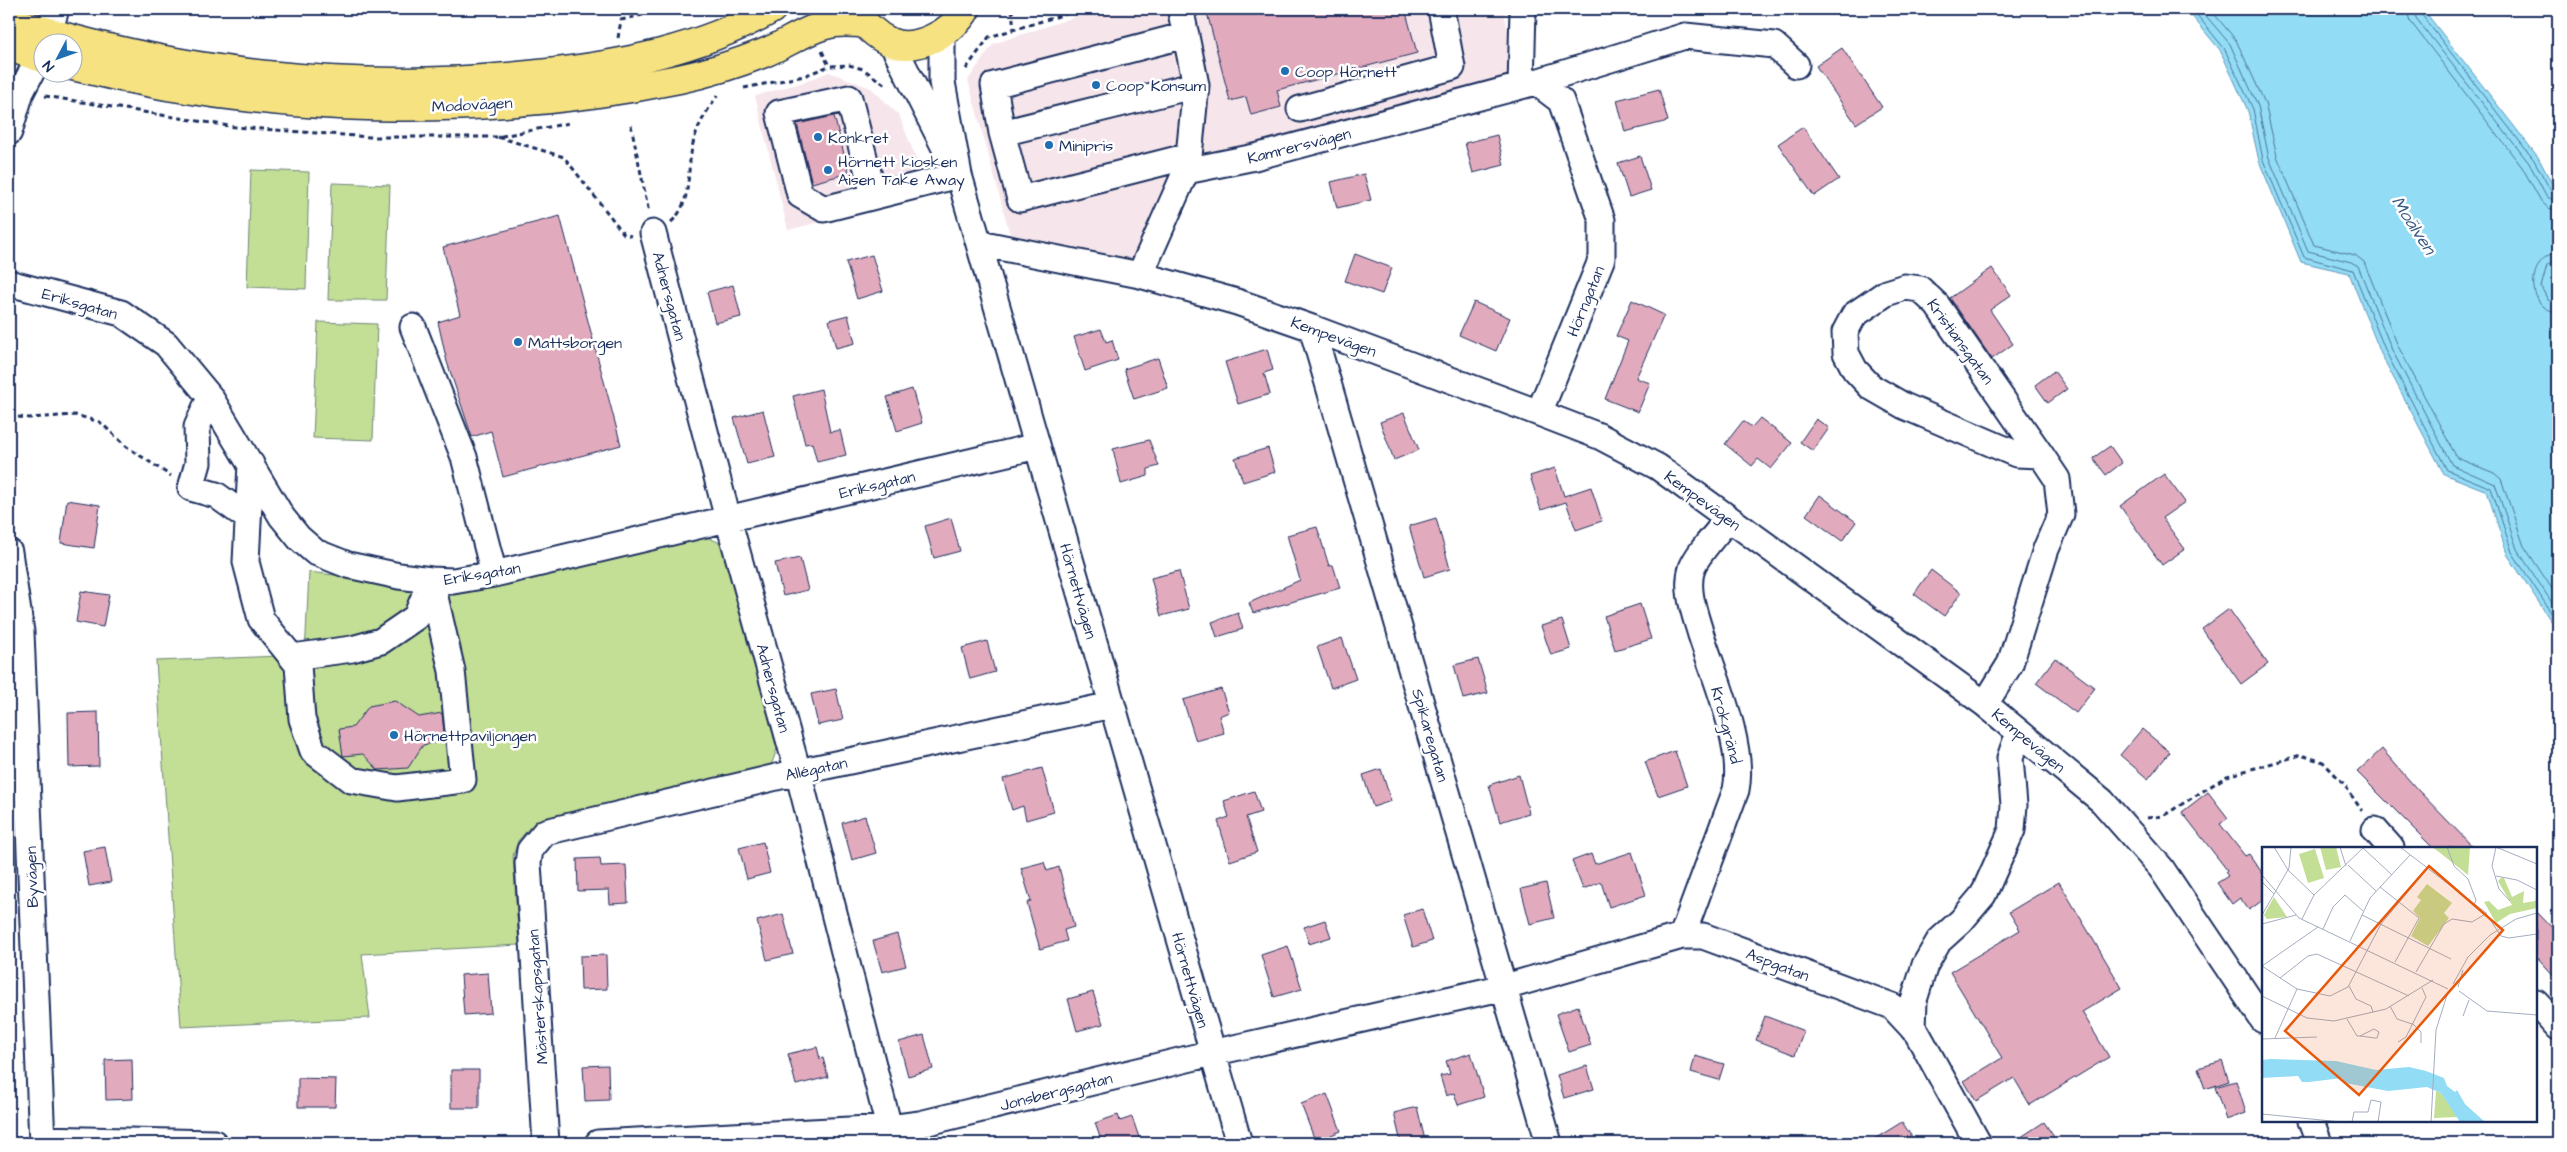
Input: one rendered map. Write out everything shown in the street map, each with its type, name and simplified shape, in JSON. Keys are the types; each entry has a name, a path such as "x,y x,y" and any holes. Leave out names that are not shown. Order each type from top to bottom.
{"main road":[{"name":"Modovägen","path":"82,47 240,72 326,80 415,83 500,78 633,61 672,52 737,27 772,9"},
{"path":"858,16 892,43 914,43 928,41 942,34 968,10"},
{"name":"Modovägen","path":"82,68 139,82 237,96 323,105 503,104 594,94 679,79 750,58 813,30 858,16"},
{"name":"Modovägen","path":"9,20 32,34"},
{"name":"Modovägen","path":"9,47 32,44"}],"street":[{"path":"1140,274 1188,163 1196,85 1181,12 1185,9"},
{"path":"1300,109 1452,66 1441,9"},
{"path":"1523,9 1529,84"},
{"name":"Hörnettvägen","path":"942,34 942,82 959,175 1212,1054 1240,1143"},
{"path":"1186,35 994,85 1002,133 1196,85"},
{"name":"Kamrersvägen","path":"1002,133 1020,199 1188,163 1255,157 1529,84 1685,36 1774,44 1796,65"},
{"path":"874,196 849,98 779,113 800,196 824,210 959,175 892,43"},
{"path":"9,132 21,92 32,70"},
{"name":"Hörngatan","path":"1529,84 1561,101 1602,220 1602,258 1539,413"},
{"name":"Adnersgatan","path":"653,233 728,519 798,772 891,1136"},
{"name":"Kempevägen","path":"979,243 1140,274 1237,302 1312,328 1599,436 1658,467 1985,704 2102,801 2161,868 2262,1019"},
{"name":"Eriksgatan","path":"9,283 121,313 166,344 210,397 282,518 298,538 315,552 348,565 399,576 453,581 494,574 1037,446"},
{"name":"Kristiansgatan","path":"1985,704 2010,664 2046,549 2061,514 2057,479 2041,455 1937,305 1920,288 1905,287 1886,293 1854,315 1845,332 1846,353 1854,370 1870,387 1904,406 2016,454 2041,455"},
{"path":"413,327 464,457 494,574"},
{"name":"Spikaregatan","path":"1312,328 1550,1143"},
{"path":"210,397 197,427 198,463 192,488 216,495 248,518"},
{"path":"251,464 246,562 261,620 298,664 302,719 314,751 351,780 397,788 463,780 452,671 431,580"},
{"name":"Krokgränd","path":"1682,936 1736,790 1740,772 1730,727 1694,610 1689,585 1693,567 1728,519"},
{"name":"Byvägen","path":"9,552 21,632 42,1141"},
{"path":"292,657 352,649 381,641 416,617 431,580"},
{"name":"Allégatan","path":"530,850 545,832 558,827 798,772 1112,705"},
{"path":"1913,1029 1914,1000 1925,965 1940,940 1961,921 1983,895 2012,830 2014,805 2010,758 2019,732"},
{"name":"Mästerskapsgatan","path":"530,850 528,863 546,1143"},
{"name":"Aspgatan","path":"1505,987 1682,936 1703,936 1892,1006 1913,1029 1978,1143"},
{"name":"Jonsbergsgatan","path":"598,1143 891,1136 920,1124 1212,1054 1505,987"},
{"path":"2537,1004 2558,1027"},
{"path":"2311,1122 2319,1143"},
{"path":"42,1141 214,1143"}],"path":[{"path":"618,44 621,20 668,9"},
{"path":"1012,9 1014,30"},
{"path":"942,82 960,77 989,37 1082,9"},
{"path":"497,137 564,157 624,234 641,238 653,233 673,220 687,197 691,152 703,116 719,93"},
{"path":"631,125 653,233"},
{"path":"9,416 29,418 75,415 100,422 127,447 192,488"},
{"path":"2121,822 2163,816 2227,776 2301,755 2323,762 2344,784 2383,839"}],"shaded area":[{"path":"1099,9 1503,9 1521,86 1186,171 1140,275 1015,253 968,80 993,44"},
{"path":"829,72 871,88 899,115 930,194 788,230 755,96 804,82"}],"green space":[{"path":"251,170 309,172 306,289 247,287"},
{"path":"332,183 390,185 386,300 328,300"},
{"path":"318,322 377,324 373,440 313,438"},
{"path":"704,536 723,544 777,749 772,763 763,771 530,827 518,841 513,856 519,945 362,954 370,1018 181,1027 156,661 305,655 309,572 433,587"}],"water":[{"name":"Moälven","path":"2186,9 2423,9 2538,157 2558,195 2558,263 2552,288 2558,295 2558,625 2551,621 2507,554 2487,491 2444,474 2381,354 2349,273 2301,262 2259,161 2248,111 2220,50"}],"building":[{"name":"Coop Hörnett","path":"1206,9 1405,9 1417,53 1277,90 1281,107 1251,115 1246,97 1230,101"},
{"path":"1842,48 1882,107 1856,124 1816,66"},
{"path":"1659,89 1668,121 1625,132 1617,100"},
{"path":"834,116 849,173 812,183 797,124"},
{"path":"1803,127 1839,179 1814,196 1778,144"},
{"path":"1497,135 1504,165 1473,173 1465,143"},
{"path":"1640,156 1651,190 1629,197 1618,163"},
{"path":"1364,174 1371,200 1337,208 1331,182"},
{"name":"Mattsborgen","path":"560,216 621,445 503,477 491,431 472,437 447,362 438,322 460,315 443,247"},
{"path":"1355,254 1392,268 1382,294 1345,281"},
{"path":"872,255 883,291 857,299 846,262"},
{"path":"1992,268 2011,295 1990,310 2013,344 1992,359 1950,298"},
{"path":"733,285 741,317 715,323 707,292"},
{"path":"1632,300 1664,315 1636,378 1650,383 1638,412 1605,399 1628,341 1616,336"},
{"path":"1474,302 1510,318 1496,351 1459,335"},
{"path":"848,315 855,343 836,348 829,320"},
{"path":"1101,329 1106,342 1112,340 1118,360 1085,371 1074,337"},
{"path":"1267,349 1273,370 1264,373 1270,394 1238,404 1225,362"},
{"path":"1158,358 1168,388 1134,399 1124,369"},
{"path":"2054,371 2067,389 2048,403 2035,385"},
{"path":"821,389 830,432 840,430 846,455 817,462 812,443 805,444 793,396"},
{"path":"912,389 922,423 897,431 887,397"},
{"path":"763,410 775,457 747,464 734,418"},
{"path":"1404,413 1419,450 1394,460 1380,422"},
{"path":"1760,418 1792,443 1771,469 1758,459 1752,466 1725,444 1743,421 1752,427"},
{"path":"1816,419 1829,428 1813,451 1800,442"},
{"path":"1149,440 1159,466 1148,469 1148,476 1121,484 1113,449"},
{"path":"2110,446 2122,463 2106,475 2093,458"},
{"path":"1268,448 1275,472 1243,482 1235,458"},
{"path":"1555,468 1564,496 1591,487 1602,521 1576,530 1566,502 1541,510 1530,476"},
{"path":"2164,474 2185,502 2162,518 2185,549 2162,565 2120,506"},
{"path":"1820,495 1856,522 1842,541 1806,515"},
{"path":"67,500 100,505 94,548 61,543"},
{"path":"951,518 960,551 934,558 925,526"},
{"path":"1436,518 1450,569 1424,577 1409,526"},
{"path":"1317,527 1329,566 1333,565 1340,588 1253,613 1249,603 1300,580 1287,535"},
{"path":"800,558 808,590 783,596 775,563"},
{"path":"1931,570 1961,593 1944,616 1914,594"},
{"path":"1179,571 1189,609 1161,616 1151,578"},
{"path":"81,591 109,595 103,627 76,622"},
{"path":"1640,604 1651,639 1615,650 1604,616"},
{"path":"2229,609 2268,664 2241,684 2202,629"},
{"path":"1238,613 1243,629 1217,637 1212,622"},
{"path":"1562,620 1571,649 1551,655 1541,626"},
{"path":"1342,638 1356,679 1331,688 1317,647"},
{"path":"987,641 995,672 970,679 962,648"},
{"path":"2055,658 2095,688 2076,713 2036,683"},
{"path":"1478,659 1488,693 1463,699 1454,665"},
{"path":"836,689 843,720 818,725 811,694"},
{"path":"1221,689 1229,712 1219,716 1224,733 1196,741 1183,700"},
{"name":"Hörnettpaviljongen","path":"395,701 419,717 442,713 445,741 423,745 408,768 378,770 363,754 343,756 339,729 353,727 369,706"},
{"path":"98,712 99,766 69,767 68,713"},
{"path":"2142,729 2170,752 2148,779 2120,755"},
{"path":"2382,749 2416,788 2473,847 2432,847 2357,772"},
{"path":"1675,751 1687,786 1658,796 1645,762"},
{"path":"1042,768 1054,812 1026,820 1023,806 1012,810 1003,779"},
{"path":"1381,769 1391,801 1373,807 1363,775"},
{"path":"1519,775 1529,813 1500,822 1489,785"},
{"path":"1254,791 1261,812 1246,817 1257,852 1230,861 1218,821 1229,817 1224,801"},
{"path":"2208,792 2228,818 2220,824 2245,856 2249,854 2262,873 2262,901 2249,910 2240,898 2232,904 2217,883 2228,876 2225,872 2227,870 2182,812"},
{"path":"865,816 876,853 852,860 842,823"},
{"path":"763,842 770,873 747,879 739,848"},
{"path":"105,847 111,882 89,886 83,851"},
{"path":"1632,852 1646,895 1609,907 1601,882 1583,889 1572,861 1591,854 1595,864"},
{"path":"600,858 601,866 626,865 628,903 610,904 609,890 578,891 577,859"},
{"path":"1044,862 1047,871 1059,867 1074,927 1064,930 1067,941 1040,949 1027,903 1031,901 1021,868"},
{"path":"2059,882 2122,988 2082,1012 2109,1057 2030,1105 2014,1078 1976,1101 1964,1081 2002,1058 1950,972 2020,930 2009,912"},
{"path":"1546,883 1554,918 1530,924 1521,889"},
{"path":"1422,909 1432,941 1413,947 1403,915"},
{"path":"2537,912 2558,934 2558,980 2537,957"},
{"path":"783,914 793,954 767,960 757,921"},
{"path":"1325,920 1331,937 1309,944 1304,927"},
{"path":"897,934 906,966 882,972 873,941"},
{"path":"1288,946 1302,989 1274,997 1261,955"},
{"path":"606,955 607,989 581,990 580,956"},
{"path":"488,973 491,1013 464,1015 461,975"},
{"path":"1093,992 1103,1024 1077,1031 1068,999"},
{"path":"1578,1006 1591,1045 1569,1052 1556,1014"},
{"path":"1765,1016 1804,1031 1795,1055 1756,1040"},
{"path":"924,1035 933,1069 908,1076 899,1042"},
{"path":"817,1047 820,1059 823,1058 828,1077 796,1085 788,1054"},
{"path":"1471,1053 1484,1097 1458,1105 1454,1093 1446,1096 1440,1076 1450,1074 1446,1061"},
{"path":"1695,1056 1724,1064 1719,1080 1691,1072"},
{"path":"132,1059 133,1099 106,1100 105,1060"},
{"path":"2222,1061 2229,1081 2205,1089 2198,1068"},
{"path":"608,1065 609,1100 585,1101 583,1066"},
{"path":"1587,1066 1594,1089 1564,1098 1557,1075"},
{"path":"451,1070 479,1070 479,1108 451,1108"},
{"path":"298,1078 336,1079 335,1107 298,1107"},
{"path":"2236,1081 2246,1113 2226,1120 2215,1087"},
{"path":"1327,1094 1341,1131 1331,1135 1334,1143 1316,1143 1301,1104"},
{"path":"1417,1107 1425,1140 1401,1143 1394,1113"},
{"path":"1118,1115 1120,1121 1132,1117 1141,1143 1102,1143 1095,1123"},
{"path":"1902,1122 1916,1143 1868,1143"},
{"path":"2044,1122 2058,1143 2012,1143"}],"place":[{"name":"Coop Hörnett","path":"1285,71"},
{"name":"Coop Konsum","path":"1096,85"},
{"name":"Konkret","path":"818,137"},
{"name":"Minipris","path":"1049,145"},
{"name":"Hörnett kiosken Aisen Take Away","path":"828,170"},
{"name":"Mattsborgen","path":"518,342"},
{"name":"Hörnettpaviljongen","path":"394,735"}]}
